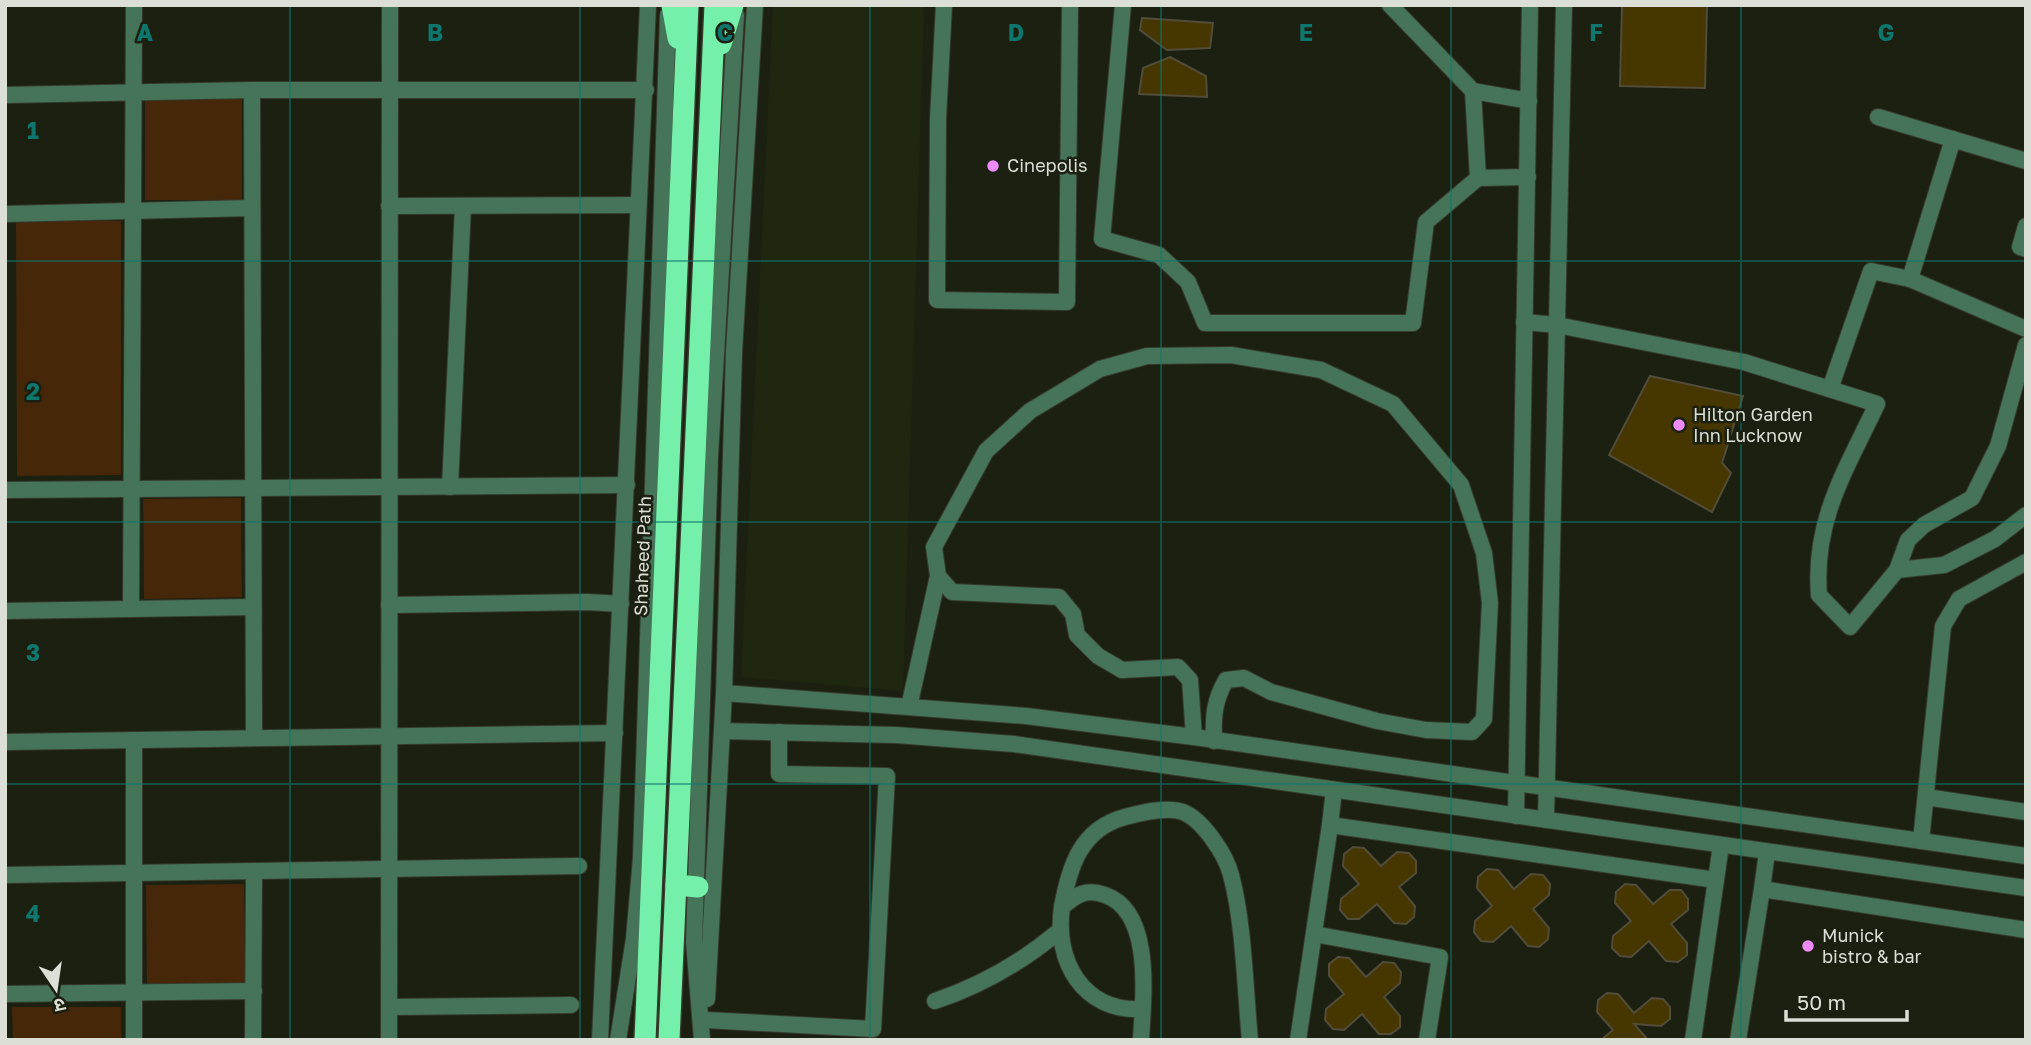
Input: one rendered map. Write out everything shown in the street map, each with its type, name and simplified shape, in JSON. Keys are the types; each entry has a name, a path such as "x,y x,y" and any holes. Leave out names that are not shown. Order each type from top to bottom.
{"highway":[{"path":"670,5 685,75"},
{"path":"685,75 688,5"},
{"path":"668,1040 687,886 715,5"},
{"path":"711,76 735,5"},
{"name":"Shaheed Path","path":"645,1040 650,783 685,75"}],"street":[{"path":"131,609 134,5"},
{"path":"389,1040 390,5"},
{"path":"600,1040 648,5"},
{"path":"618,1040 635,930 650,783 670,5"},
{"path":"703,1040 687,886 735,5"},
{"path":"703,1040 724,693 734,352 755,5"},
{"path":"944,5 938,119 937,300 1067,302 1070,5"},
{"path":"1124,5 1102,239 1159,255 1188,282 1205,323 1413,324 1426,222 1478,178 1528,177"},
{"path":"1390,5 1473,91 1529,101"},
{"path":"1516,816 1530,5"},
{"path":"1546,820 1564,5"},
{"path":"252,90 254,738"},
{"path":"5,95 252,90 646,90"},
{"path":"1473,91 1478,178"},
{"path":"1878,117 2026,161"},
{"path":"1910,279 1953,139"},
{"path":"389,206 638,205"},
{"path":"450,487 463,206"},
{"path":"5,214 252,208"},
{"path":"2026,226 2020,247 2026,249"},
{"path":"1830,389 1871,271 1910,279 2026,329"},
{"path":"1524,322 1557,325 1745,362 1877,404 1826,510 1816,566 1819,595 1850,627 1897,570 1908,540 1924,525 1972,498 2018,403 2026,345"},
{"path":"909,707 938,576 934,547 986,451 1030,411 1100,369 1147,356 1231,355 1321,370 1394,404 1461,485 1484,553 1490,603 1484,719 1472,732 1426,730 1326,708 1272,692 1244,678 1236,678 1226,680 1218,695 1213,712 1214,741"},
{"path":"5,490 627,485"},
{"path":"1897,570 1944,565 1995,539 2026,515"},
{"path":"1921,841 1943,626 1959,599 2026,562"},
{"path":"938,576 952,593 1059,597 1073,614 1077,635 1098,656 1122,670 1178,667 1190,680 1194,737"},
{"path":"389,605 588,602 621,604"},
{"path":"5,611 253,607"},
{"path":"724,693 1026,716 1194,737 2026,856"},
{"path":"722,731 896,735 1014,744 2026,888"},
{"path":"706,1020 873,1029 887,776 779,774 779,732"},
{"path":"5,742 615,733"},
{"path":"134,740 134,1040"},
{"path":"1298,1040 1334,790"},
{"path":"1926,797 2026,812"},
{"path":"1142,1009 1110,1007 1093,998 1065,961 1058,932 1069,869 1086,840 1114,820 1144,812 1183,812 1213,838 1231,873 1250,1040"},
{"path":"1329,825 1716,880"},
{"path":"1693,1040 1721,845"},
{"path":"1738,1040 1767,852"},
{"path":"5,875 579,866"},
{"path":"254,871 254,1040"},
{"path":"1762,889 2026,930"},
{"path":"1062,908 1077,895 1094,891 1115,898 1139,934 1141,1040"},
{"path":"606,929 622,934 635,930"},
{"path":"935,1001 1004,970 1034,952 1058,932"},
{"path":"1314,934 1440,957 1427,1040"},
{"path":"5,994 254,991"},
{"path":"389,1007 571,1004"}],"shaded area":[{"path":"773,5 924,5 903,691 741,677"},
{"path":"145,99 242,99 242,200 145,200"},
{"path":"16,221 121,221 121,475 17,476"},
{"path":"241,498 242,597 144,599 143,499"},
{"path":"244,884 245,983 147,985 146,885"},
{"path":"12,1007 121,1007 121,1040 13,1040"}],"building":[{"path":"1622,5 1707,5 1705,88 1620,86"},
{"path":"1142,18 1213,23 1210,48 1167,50 1140,30"},
{"path":"1170,57 1206,76 1207,97 1139,94 1143,68"},
{"name":"Hilton Garden Inn Lucknow","path":"1650,376 1743,396 1722,463 1731,473 1712,512 1609,455"},
{"path":"1353,847 1364,848 1381,866 1397,852 1409,853 1416,861 1416,873 1399,887 1415,906 1414,917 1406,924 1394,923 1377,904 1359,919 1348,919 1340,910 1341,899 1359,884 1343,866 1344,854"},
{"path":"1487,869 1498,870 1514,889 1531,874 1543,875 1550,884 1549,895 1533,909 1549,928 1548,939 1539,947 1528,946 1511,926 1493,942 1481,941 1474,932 1475,921 1492,906 1477,888 1478,877"},
{"path":"1625,884 1636,885 1653,904 1670,890 1681,890 1688,899 1688,910 1671,924 1687,943 1687,955 1678,962 1666,961 1649,941 1631,957 1620,956 1612,948 1613,936 1631,921 1615,903 1616,892"},
{"path":"1338,957 1349,958 1366,977 1383,962 1394,963 1401,972 1400,983 1384,997 1400,1016 1400,1027 1391,1034 1379,1034 1362,1014 1344,1030 1333,1029 1325,1020 1326,1009 1344,994 1329,976 1329,964"},
{"path":"1607,993 1618,994 1634,1013 1652,998 1663,999 1670,1007 1670,1019 1661,1026 1634,1024 1648,1040 1601,1040 1613,1030 1597,1012 1598,1000"}],"place":[{"name":"Cinepolis","path":"993,166"},
{"name":"Hilton Garden Inn Lucknow","path":"1679,425"},
{"name":"Munick bistro & bar","path":"1808,946"}]}
